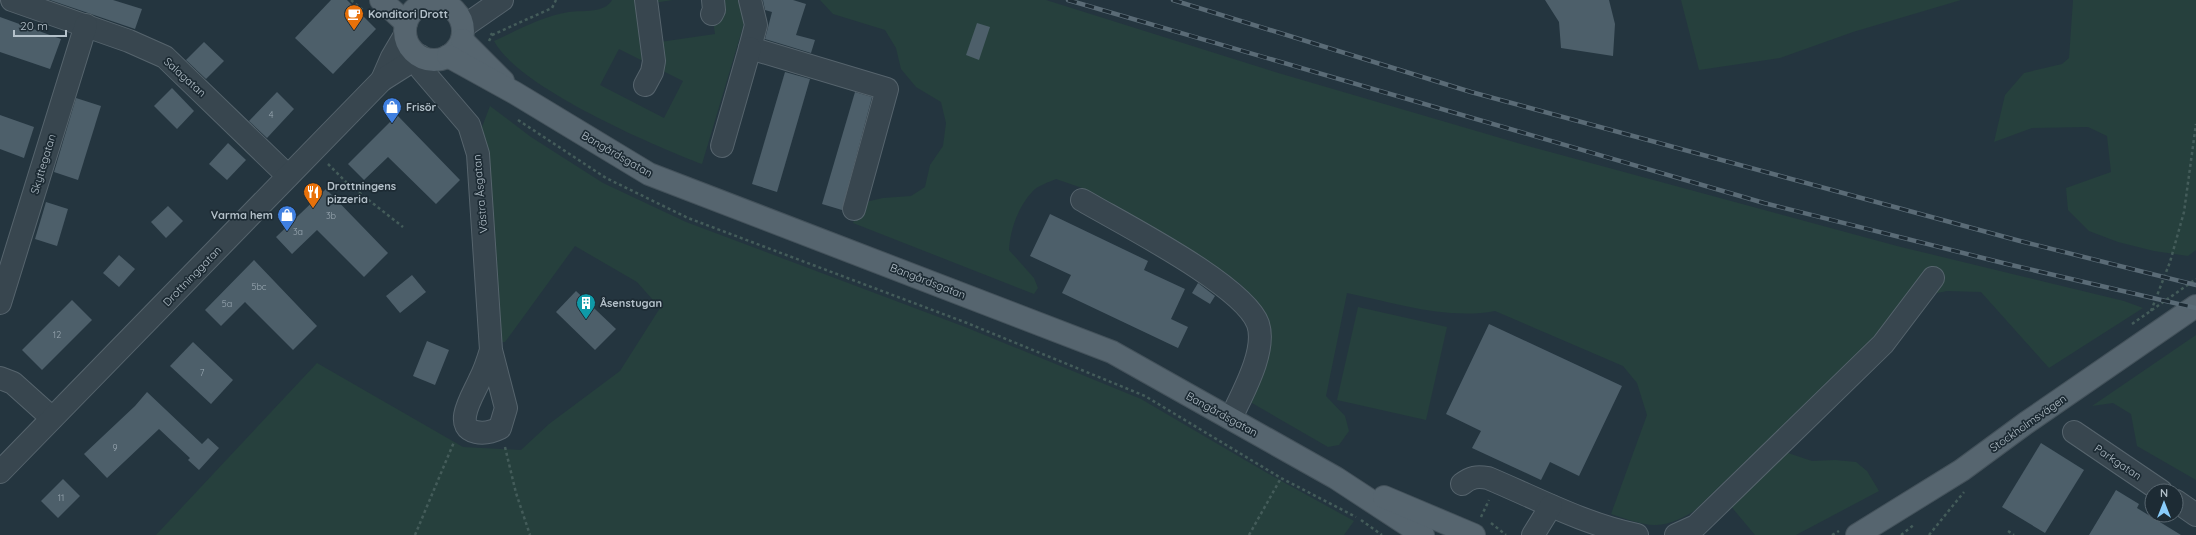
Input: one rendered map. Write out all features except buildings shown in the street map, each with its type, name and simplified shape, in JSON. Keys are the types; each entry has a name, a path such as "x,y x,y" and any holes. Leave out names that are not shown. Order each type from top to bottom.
{"main road":[{"path":"381,0 406,29 412,50 420,56 438,60 448,56 457,49 462,33 460,17 452,7 426,1 410,14 406,29"},
{"name":"Bangårdsgatan","path":"462,33 515,93"},
{"name":"Bangårdsgatan","path":"448,56 515,93 649,174 1112,352 1336,478 1423,535"},
{"name":"Stockholmsvägen","path":"1857,535 1962,470 2026,423 2196,306"},
{"name":"Bangårdsgatan","path":"1336,478 1476,528"}],"street":[{"name":"Salagatan","path":"12,0 129,41 165,57 288,176"},
{"path":"462,33 502,0"},
{"path":"644,85 652,72 654,61 646,0"},
{"path":"722,146 756,25 750,0"},
{"name":"Skyttegatan","path":"0,303 86,25"},
{"name":"Drottninggatan","path":"382,80 406,29"},
{"path":"750,48 887,89 854,209"},
{"name":"Drottninggatan","path":"0,472 382,80 420,56"},
{"name":"Västra Åsgatan","path":"420,56 421,69 469,124 474,138 478,160 492,350 506,408 500,428"},
{"path":"1082,200 1205,272 1249,308 1258,325 1259,346 1254,366 1231,418"},
{"path":"1676,535 1696,526 1883,344 1933,278"},
{"name":"Västra Åsgatan","path":"464,418 466,409 492,350"},
{"path":"0,378 13,383 52,418"},
{"path":"464,418 466,426 470,431 491,432 500,428"},
{"name":"Parkgatan","path":"2074,432 2149,483"},
{"path":"1462,484 1470,478 1479,476 1499,482 1551,506 1599,525 1637,535"},
{"path":"1534,535 1551,506"},
{"path":"2184,507 2196,515"}],"path":[{"path":"492,35 552,8 556,0"},
{"path":"517,119 606,178 688,218 967,323 1145,396 1281,478 1358,518 1382,535"},
{"path":"2151,311 2170,262 2184,212 2196,124"},
{"path":"332,168 347,182 403,226"},
{"path":"415,535 464,418"},
{"path":"500,428 516,493 530,535"},
{"path":"1249,535 1281,478"},
{"path":"1499,482 1476,528 1506,535"},
{"path":"1929,535 1969,487"},
{"path":"2008,531 2014,535"}],"green space":[{"path":"612,0 673,0 647,4 653,43 715,34 710,0 751,0 702,164 621,129 588,113 557,95 530,77 508,59 494,41 531,24 559,14 604,8","holes":["619,49 683,81 664,118 600,85"]},
{"path":"820,0 1046,0 1275,72 1528,146 1897,246 2124,301 2143,308 2049,368 1981,292 1947,291 1903,300 1872,339 1694,511 1682,518 1662,524 1653,525 1634,522 1611,514 1647,415 1637,383 1623,366 1495,311 1477,313 1440,312 1347,293 1326,396 1345,416 1349,431 1339,445 1328,447 1245,399 1256,301 1239,283 1210,263 1155,234 1085,189 1056,179 1043,184 1034,190 1027,198 1019,212 1013,227 1009,250 1034,278 1038,288 1034,294 853,223 861,203 883,198 911,196 925,187 930,165 943,146 946,123 941,102 916,87 901,69 896,48 885,30 833,14"},
{"path":"1681,0 1961,0 1853,32 1780,58 1699,70"},
{"path":"2073,0 2196,0 2196,250 2188,256 2154,251 2118,242 2089,231 2068,210 2066,188 2111,172 2107,136 2088,127 2032,128 1994,142 2005,95 2024,73 2062,64 2069,58"},
{"path":"490,106 531,137 603,183 686,222 965,327 1141,399 1267,473 1354,521 1344,535 156,535 317,363 463,447 521,450 549,424 620,371 660,308 637,282 575,246 505,342 498,342 489,170 482,127"},
{"path":"1358,307 1447,327 1426,420 1337,400"},
{"path":"2196,335 2196,480 2137,446 2131,414 2113,403 2092,406"},
{"path":"1785,452 1812,461 1835,460 1856,462 1867,471 1879,491 1796,535 1755,535 1729,504"}],"railway":[{"path":"1068,0 1764,203 2007,264 2196,308"},
{"path":"1173,0 1471,92 2020,241 2196,285"}],"place":[{"name":"Konditori Drott","path":"354,31"},
{"name":"Frisör","path":"392,124"},
{"name":"Drottningens pizzeria","path":"313,209"},
{"name":"Varma hem","path":"287,232"},
{"name":"Åsenstugan","path":"586,320"}]}
